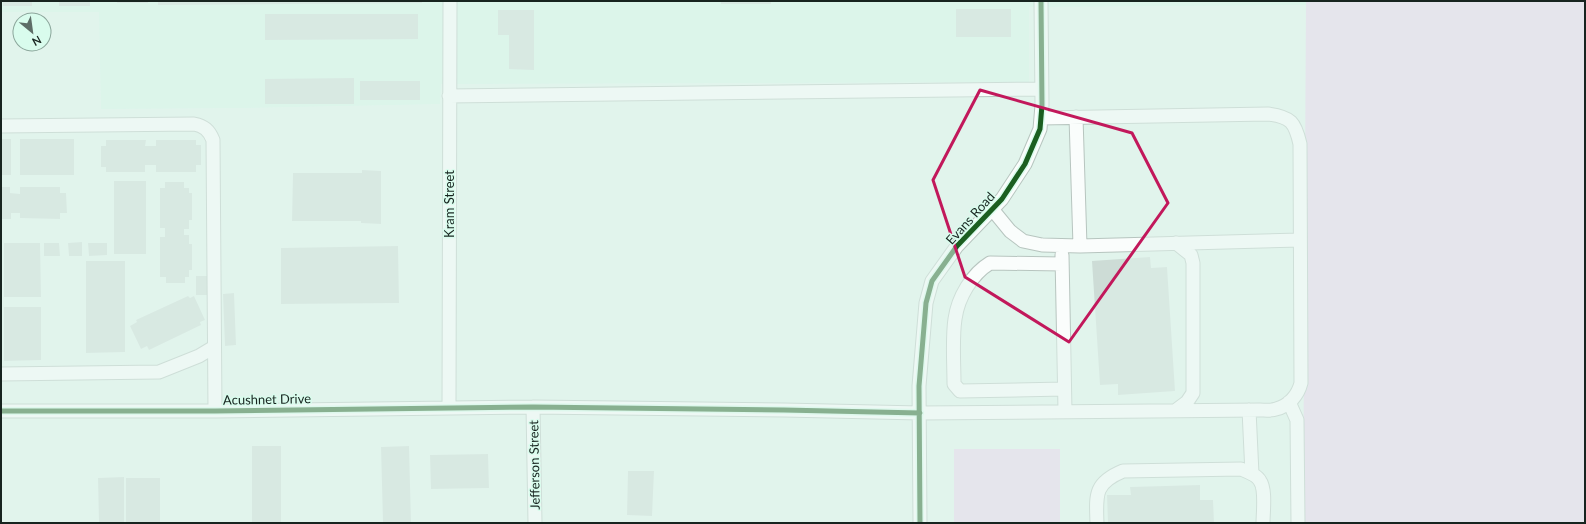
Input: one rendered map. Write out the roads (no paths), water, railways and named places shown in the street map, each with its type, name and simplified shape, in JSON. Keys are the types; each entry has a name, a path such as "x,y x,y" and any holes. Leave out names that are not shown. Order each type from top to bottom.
{"street":[{"name":"Kram Street","path":"448,408 450,1"},
{"name":"Evans Road","path":"920,523 919,386 926,303 932,281 957,246 1002,199 1025,164 1040,129 1042,89 1041,1"},
{"path":"450,96 1042,89"},
{"path":"1041,118 1268,114 1283,116 1292,122 1298,133 1300,144 1301,382 1298,392 1289,402 1298,420 1298,523"},
{"path":"1076,117 1080,246"},
{"path":"1,126 194,124 204,126 211,134 214,140 215,411"},
{"path":"992,209 1010,231 1023,241 1042,245 1080,246 1300,240"},
{"path":"1175,411 1187,402 1193,393 1193,263 1191,256 1176,243"},
{"path":"1062,246 1065,412"},
{"path":"1062,264 990,264 982,268 969,283 960,302 955,318 954,384 960,391 1064,389"},
{"path":"1,374 159,372 199,356 214,347"},
{"name":"Acushnet Drive","path":"1,411 215,411 533,407 920,413 1065,412 1276,409 1289,402"},
{"name":"Jefferson Street","path":"533,407 535,523"},
{"path":"1249,410 1252,474"},
{"path":"1097,523 1096,496 1102,483 1113,475 1123,471 1241,469 1252,474 1261,481 1263,492 1263,523"}]}
